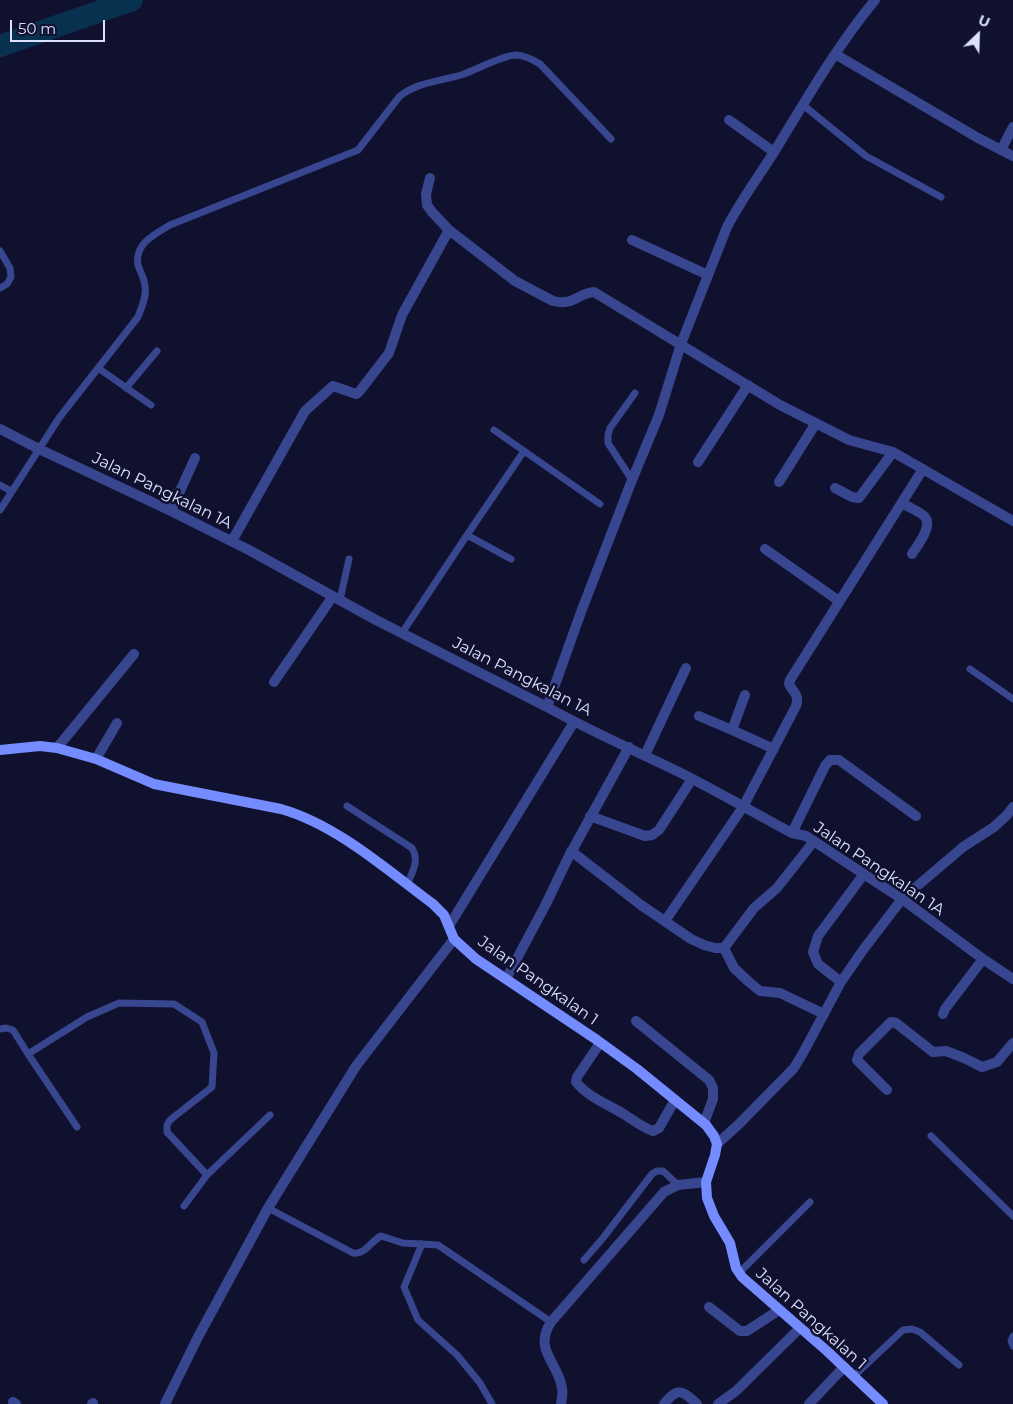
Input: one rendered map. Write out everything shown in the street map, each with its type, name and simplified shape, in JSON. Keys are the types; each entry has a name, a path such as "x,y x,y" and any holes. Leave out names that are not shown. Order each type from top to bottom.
{"main road":[{"name":"Jalan Pangkalan 1","path":"0,750 40,746 57,748 96,759 154,784 281,809 299,814 313,821 359,849 433,904 444,915 454,939 476,959 637,1069 704,1123 714,1136 717,1144 706,1182 707,1198 714,1216 730,1244 739,1273 884,1404"}],"street":[{"path":"548,707 581,612 659,415 681,344 727,228 736,209 835,54 875,0"},
{"path":"835,54 978,138 1013,156"},
{"path":"729,120 774,152"},
{"path":"1001,150 1013,127"},
{"path":"430,178 426,194 427,205 432,212 449,230 514,281 553,301 568,303 587,293 594,292 780,404 849,440 893,452 1013,521"},
{"path":"232,541 305,411 333,386 356,394 359,392 389,353 402,315 449,230"},
{"path":"632,240 708,275"},
{"path":"698,462 748,385"},
{"path":"779,482 816,423"},
{"name":"Jalan Pangkalan 1A","path":"0,430 232,541 402,633 574,722 692,779 792,833 806,836 902,899 1013,979"},
{"path":"835,488 852,497 859,498 893,452"},
{"path":"171,511 196,458"},
{"path":"665,921 743,807 798,700 797,695 789,684 790,680 923,469"},
{"path":"904,504 925,517 928,523 926,531 912,554"},
{"path":"765,549 839,601"},
{"path":"274,682 336,598"},
{"path":"57,748 134,654"},
{"path":"645,756 686,668"},
{"path":"732,730 745,695"},
{"path":"699,716 774,748"},
{"path":"96,759 117,722"},
{"path":"448,926 574,722"},
{"path":"506,979 546,904 571,851 629,747"},
{"path":"792,833 825,766 830,760 839,760 916,816"},
{"path":"590,816 645,836 652,836 659,830 692,779"},
{"path":"717,1144 794,1068 841,982 902,899 964,847 994,827 1013,807"},
{"path":"724,948 754,908 778,888 814,841"},
{"path":"571,851 641,905 691,939 704,945 724,948"},
{"path":"841,982 818,964 812,952 818,936 864,874"},
{"path":"165,1404 198,1337 268,1208 356,1066 454,939"},
{"path":"724,948 734,968 760,991 780,993 824,1014"},
{"path":"943,1014 983,959"},
{"path":"636,1021 708,1080 713,1088 713,1099 704,1123"},
{"path":"887,1090 857,1060 860,1054 890,1022 896,1023 933,1052 946,1051 982,1067 996,1062 1013,1043"},
{"path":"600,1043 577,1077 576,1082 582,1090 644,1128 653,1131 659,1128 675,1100"},
{"path":"561,1404 562,1388 546,1354 544,1342 546,1331 551,1322 664,1192 678,1185 706,1182"},
{"path":"709,1307 740,1331 747,1331 780,1310"},
{"path":"718,1404 736,1391 800,1328"},
{"path":"809,1404 844,1367"},
{"path":"664,1404 671,1395 678,1392 687,1394 697,1404"}],"lane":[{"path":"0,510 59,418 138,318 144,302 146,288 138,263 139,249 150,237 170,225 358,150 399,97 413,88 464,74 512,55 525,57 540,64 611,139"},
{"path":"803,106 866,156 941,197"},
{"path":"0,251 10,268 11,277 7,284 0,288"},
{"path":"126,388 157,351"},
{"path":"98,368 151,405"},
{"path":"632,480 608,443 608,435 610,428 635,393"},
{"path":"494,430 600,504"},
{"path":"402,633 524,450"},
{"path":"0,485 11,491"},
{"path":"467,535 511,559"},
{"path":"336,598 348,559"},
{"path":"970,669 1013,699"},
{"path":"347,806 412,848 416,854 416,861 407,885"},
{"path":"28,1054 87,1016 119,1003 174,1004 202,1022 214,1053 212,1087 170,1120 167,1125 167,1132 206,1174"},
{"path":"0,1029 13,1030 77,1127"},
{"path":"184,1206 206,1174 270,1115"},
{"path":"931,1136 1013,1216"},
{"path":"584,1260 652,1174 657,1171 663,1172 678,1185"},
{"path":"739,1273 810,1202"},
{"path":"268,1208 353,1253 358,1254 362,1252 381,1236 403,1243 438,1245 551,1322"},
{"path":"422,1244 404,1288 418,1320 456,1355 480,1383 492,1404"},
{"path":"854,1376 903,1330 912,1329 920,1332 959,1365"},
{"path":"1013,1336 1011,1341 1013,1346"}],"waterway":[{"path":"0,46 132,0"}]}
